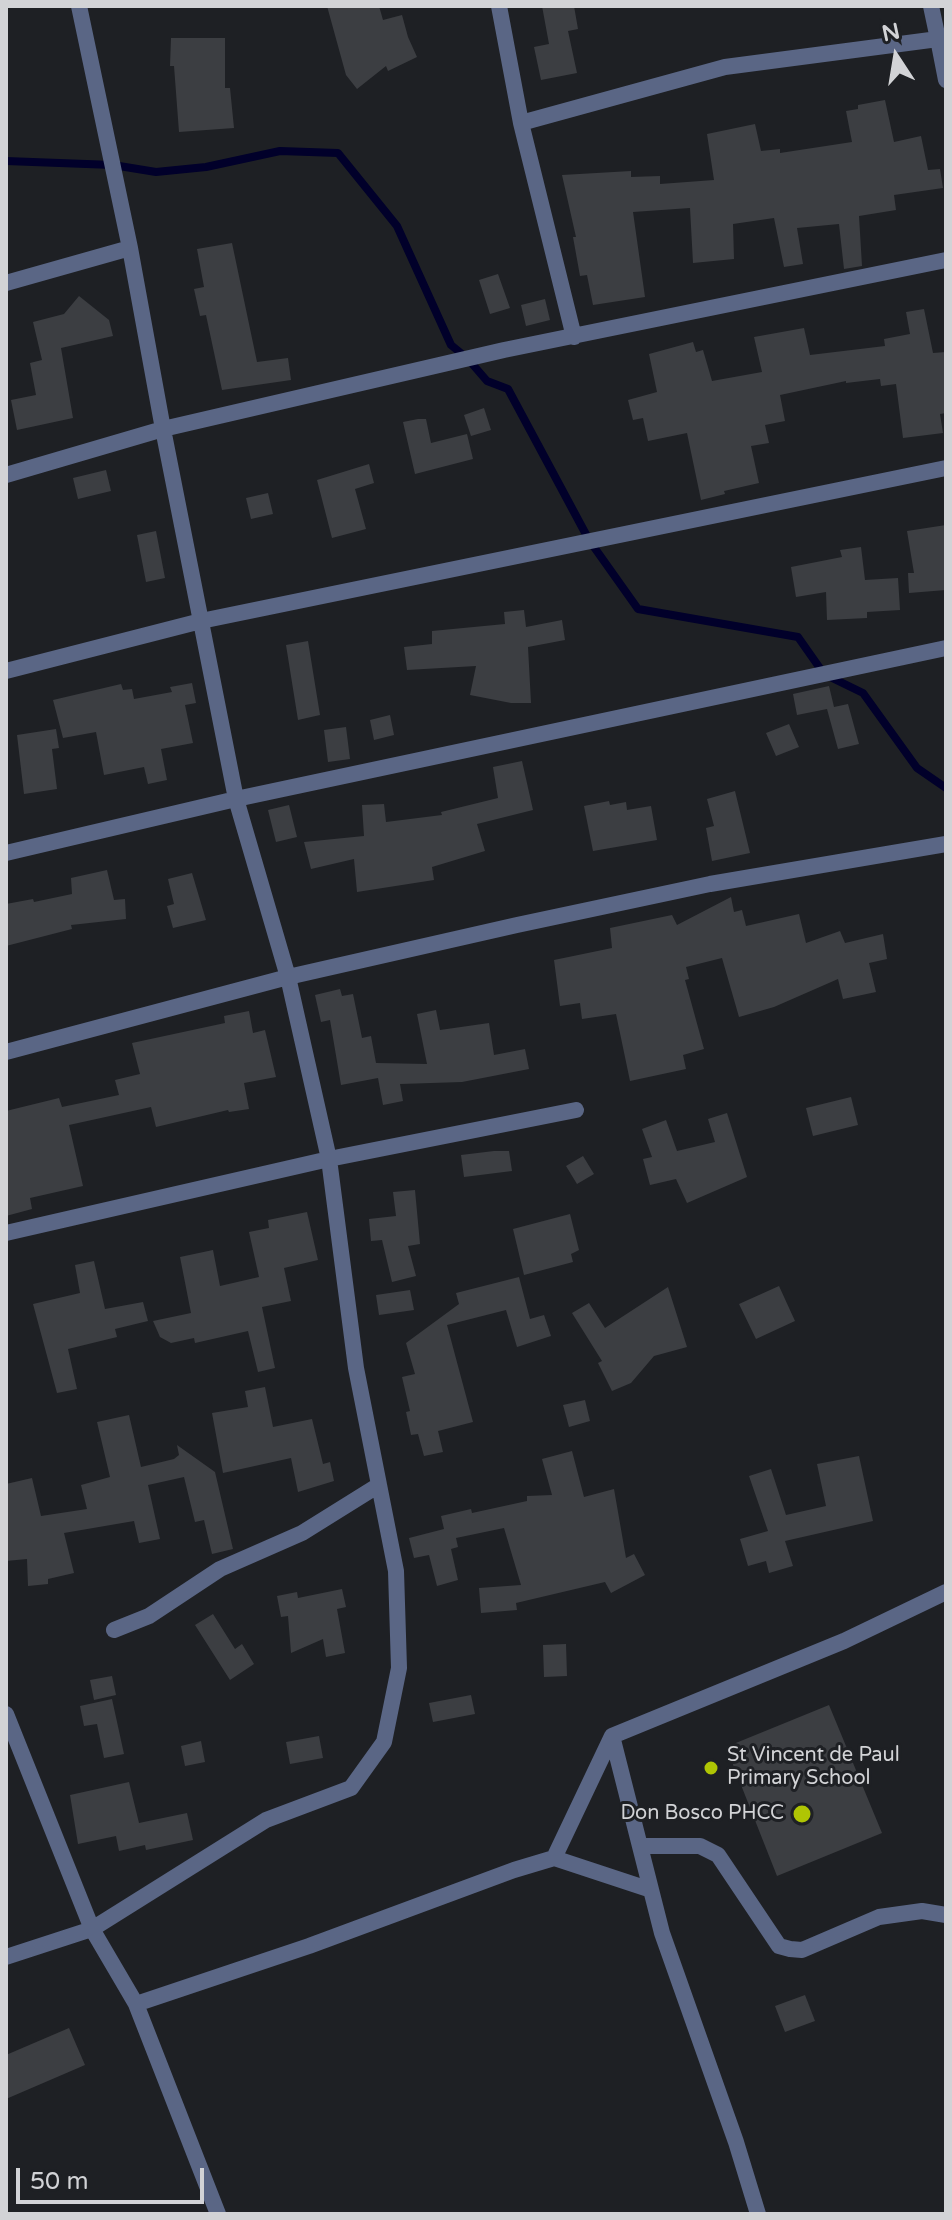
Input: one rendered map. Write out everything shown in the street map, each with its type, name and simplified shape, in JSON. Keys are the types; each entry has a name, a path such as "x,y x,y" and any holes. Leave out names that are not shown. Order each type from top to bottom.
{"street":[{"path":"6,1957 92,1929 266,1820 351,1788 384,1742 399,1668 396,1571 356,1368 329,1159 288,977 236,799 130,248 79,6"},
{"path":"499,6 521,123 574,337"},
{"path":"931,6 942,38 946,80"},
{"path":"521,123 725,67 942,38"},
{"path":"6,283 130,248"},
{"path":"6,475 163,429 504,350 946,260"},
{"path":"6,671 201,621 946,468"},
{"path":"6,853 236,799 946,648"},
{"path":"6,1052 288,977 710,884 946,844"},
{"path":"6,1233 329,1159 576,1110"},
{"path":"114,1630 149,1616 220,1569 302,1533 379,1485"},
{"path":"554,1858 612,1736 844,1641 946,1592"},
{"path":"6,1714 92,1929 136,2004 218,2214"},
{"path":"612,1736 662,1933 736,2142 758,2214"},
{"path":"640,1846 700,1846 718,1855 779,1946 790,1949 802,1950 879,1917 922,1911 946,1915"},
{"path":"136,2004 309,1946 498,1875 554,1858 651,1890"}],"building":[{"path":"327,6 379,6 383,20 402,15 417,57 388,71 386,66 357,89 346,75"},
{"path":"542,6 574,6 578,29 568,31 577,73 541,80 534,47 549,44"},
{"path":"171,38 225,38 225,88 230,88 234,128 179,132 174,66 170,66"},
{"path":"885,100 894,142 921,136 928,170 940,169 943,188 894,195 896,210 859,216 862,266 844,269 839,224 797,228 803,264 784,267 774,218 733,224 734,259 693,263 690,208 633,212 645,297 593,305 587,275 580,276 573,237 576,237 562,175 631,171 631,177 660,176 660,184 714,180 707,134 755,124 761,151 780,149 780,153 852,142 846,111 858,109 858,105"},
{"path":"232,243 257,362 288,358 291,380 222,390 206,315 200,316 194,289 204,287 197,249"},
{"path":"498,274 510,308 490,314 479,280"},
{"path":"79,296 109,320 113,336 61,348 73,418 17,430 11,400 36,395 30,363 42,360 33,322 64,314"},
{"path":"545,299 550,320 526,326 521,305"},
{"path":"924,309 933,353 946,352 946,413 940,414 943,433 903,438 896,384 881,386 880,379 846,381 780,395 785,421 765,425 769,443 751,446 759,483 701,500 687,433 648,441 643,418 633,420 628,400 657,392 649,354 693,342 696,352 703,350 712,381 762,372 754,337 804,328 810,355 885,346 884,339 910,334 906,312"},
{"path":"484,408 491,430 471,436 464,415"},
{"path":"426,419 431,443 467,434 473,459 415,474 403,422"},
{"path":"369,464 374,483 355,489 366,529 332,538 317,480"},
{"path":"106,470 111,491 78,499 73,478"},
{"path":"268,493 273,514 251,519 246,498"},
{"path":"946,525 946,590 909,593 908,573 914,573 907,531"},
{"path":"156,531 165,578 146,582 137,535"},
{"path":"861,547 865,580 898,578 900,610 867,612 867,618 827,620 826,592 796,597 791,567 842,557 840,550"},
{"path":"524,610 526,627 562,620 565,640 528,647 531,703 511,703 470,695 476,666 407,670 404,647 432,644 432,631 505,624 504,612"},
{"path":"308,641 320,715 298,720 286,645"},
{"path":"192,683 196,703 185,705 193,743 161,749 167,780 148,784 144,767 104,775 96,732 63,738 53,700 121,684 123,690 132,689 134,699 172,692 170,687"},
{"path":"829,686 834,707 848,704 859,744 838,749 827,709 797,715 793,694"},
{"path":"390,715 394,735 374,740 370,720"},
{"path":"789,724 799,747 776,756 766,733"},
{"path":"346,727 350,759 328,762 324,730"},
{"path":"56,729 59,748 52,749 57,789 24,794 17,735"},
{"path":"522,761 533,810 477,824 485,851 432,867 434,880 357,892 354,859 311,869 304,842 364,836 362,805 384,804 386,822 442,815 441,812 498,798 493,767"},
{"path":"735,791 750,853 712,861 706,828 714,826 707,799"},
{"path":"609,801 610,805 626,802 627,810 651,806 657,840 593,851 584,806"},
{"path":"289,805 297,837 276,842 268,810"},
{"path":"107,870 114,900 125,899 126,919 71,925 72,929 6,946 6,904 72,894 71,878"},
{"path":"192,873 206,920 173,928 167,906 174,904 168,879"},
{"path":"731,897 734,912 742,910 746,926 799,914 806,943 840,931 845,943 883,934 887,959 869,963 876,992 843,999 838,979 774,1007 739,1017 722,958 686,967 689,979 685,980 704,1049 683,1055 686,1069 630,1081 616,1014 582,1019 580,1003 560,1006 554,960 612,948 610,928 672,915 677,925"},
{"path":"340,989 342,996 353,994 362,1038 371,1036 376,1063 427,1064 417,1014 436,1010 440,1030 489,1023 494,1055 525,1049 529,1069 462,1082 400,1084 403,1101 383,1105 378,1078 341,1085 330,1020 321,1022 315,995"},
{"path":"249,1011 253,1033 265,1030 276,1077 244,1083 249,1109 228,1110 156,1127 151,1107 69,1125 83,1186 30,1198 32,1209 6,1216 6,1111 59,1098 62,1107 119,1095 115,1080 140,1074 132,1043 225,1023 224,1016"},
{"path":"851,1097 858,1125 813,1136 806,1108"},
{"path":"727,1113 747,1177 687,1203 676,1179 650,1185 643,1159 652,1157 642,1129 666,1120 677,1151 715,1142 708,1119"},
{"path":"509,1151 512,1171 464,1177 461,1155"},
{"path":"583,1156 594,1174 577,1184 566,1166"},
{"path":"415,1190 420,1244 408,1246 416,1276 392,1282 382,1240 371,1241 369,1219 396,1216 393,1192"},
{"path":"307,1212 318,1260 284,1268 291,1301 262,1307 275,1368 258,1372 248,1331 195,1343 194,1338 171,1343 160,1337 153,1321 191,1313 180,1257 213,1250 220,1286 259,1277 249,1232 269,1228 268,1220"},
{"path":"570,1214 579,1250 571,1254 573,1262 524,1275 513,1229"},
{"path":"94,1261 105,1309 143,1302 148,1321 115,1329 117,1337 68,1349 77,1389 57,1393 33,1304 80,1293 75,1265"},
{"path":"519,1277 530,1319 544,1315 551,1336 517,1347 506,1310 447,1325 473,1422 438,1431 443,1452 424,1456 418,1434 411,1435 406,1412 410,1411 402,1377 415,1374 406,1343 459,1304 456,1293"},
{"path":"779,1286 795,1321 756,1339 739,1304"},
{"path":"668,1287 687,1347 654,1356 631,1383 612,1391 598,1363 602,1361 572,1313 589,1303 605,1328"},
{"path":"410,1290 414,1310 379,1315 376,1295"},
{"path":"265,1387 273,1427 312,1419 323,1464 330,1462 334,1481 298,1492 291,1458 223,1473 212,1413 248,1407 245,1391"},
{"path":"585,1400 590,1421 569,1427 563,1405"},
{"path":"129,1415 141,1467 174,1459 179,1455 177,1445 215,1472 233,1549 212,1554 204,1520 195,1522 184,1477 148,1485 160,1539 139,1543 134,1521 64,1533 74,1573 48,1579 48,1584 28,1586 27,1559 6,1561 6,1484 32,1478 41,1516 87,1509 81,1485 110,1477 97,1422"},
{"path":"572,1451 584,1497 614,1489 626,1558 634,1554 645,1575 611,1593 605,1582 516,1603 517,1610 481,1613 479,1588 521,1585 504,1528 456,1538 458,1547 451,1549 458,1580 437,1586 429,1555 414,1558 409,1538 444,1529 441,1516 527,1501 527,1496 552,1495 542,1459"},
{"path":"859,1456 873,1521 785,1541 793,1566 769,1573 766,1561 748,1566 740,1539 768,1531 749,1476 771,1469 786,1515 826,1506 817,1464"},
{"path":"342,1589 346,1607 337,1609 345,1653 326,1657 323,1639 291,1653 288,1616 281,1617 277,1596 297,1592 298,1598"},
{"path":"213,1614 235,1649 242,1644 254,1664 230,1680 195,1625"},
{"path":"566,1644 567,1676 544,1677 543,1645"},
{"path":"112,1676 116,1695 94,1700 90,1680"},
{"path":"471,1695 475,1714 433,1722 429,1703"},
{"path":"112,1699 124,1754 104,1758 97,1724 84,1726 80,1706"},
{"path":"829,1705 882,1833 777,1876 726,1747"},
{"path":"319,1736 323,1758 290,1764 286,1742"},
{"path":"201,1741 205,1762 185,1766 181,1746"},
{"path":"129,1782 139,1823 187,1813 193,1840 146,1850 145,1845 119,1851 116,1836 78,1844 70,1795"},
{"path":"805,1995 815,2021 785,2032 775,2006"},
{"path":"69,2028 85,2065 6,2099 6,2055"}],"waterway":[{"path":"6,161 113,165 156,172 206,167 280,151 338,153 397,226 451,345 487,381 508,389 589,540 638,609 798,637 824,674 863,693 917,768 946,788"}],"place":[{"name":"St Vincent de Paul Primary School","path":"711,1768"},
{"name":"Don Bosco PHCC","path":"802,1814"}]}
